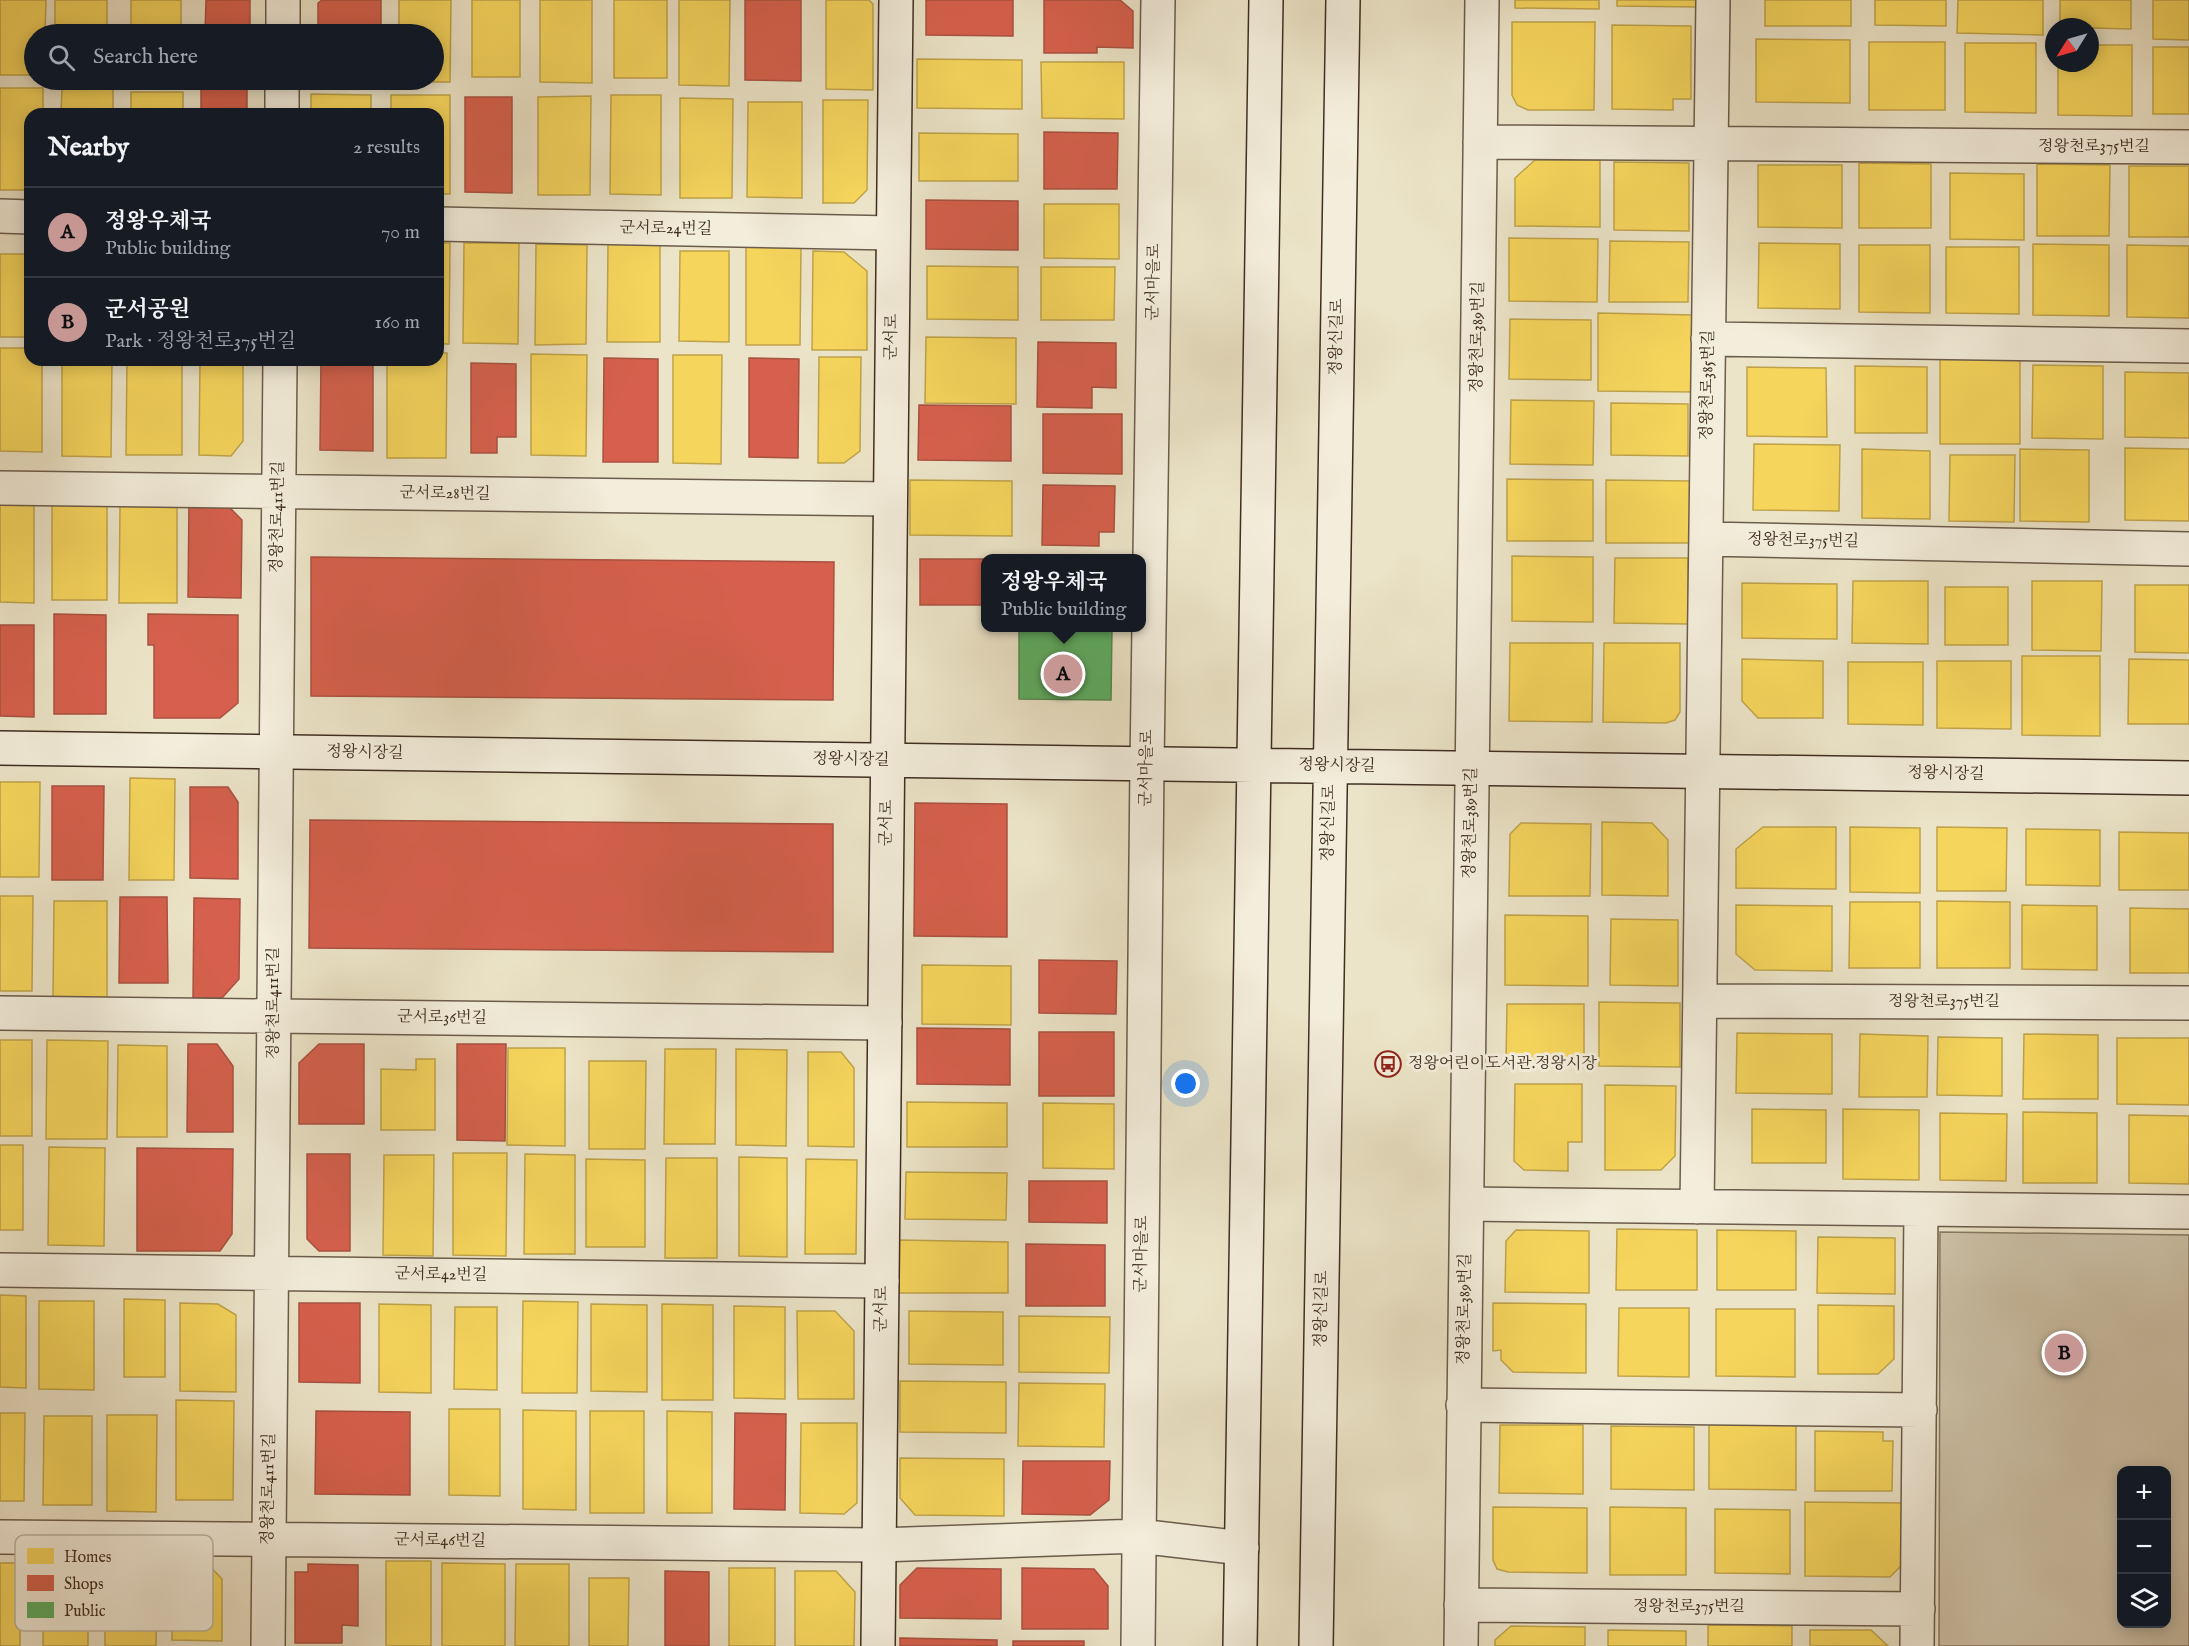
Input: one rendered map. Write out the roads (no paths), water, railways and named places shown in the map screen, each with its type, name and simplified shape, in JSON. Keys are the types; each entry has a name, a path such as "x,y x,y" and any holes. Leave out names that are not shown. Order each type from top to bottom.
{"street":[{"path":"283,0 283,24"},
{"name":"군서로","path":"878,1646 896,0"},
{"name":"군서마을로","path":"1138,1646 1158,0"},
{"path":"1240,1646 1266,0"},
{"name":"정왕신길로","path":"1316,1646 1343,0"},
{"name":"정왕천로389번길","path":"1461,1646 1482,0"},
{"name":"정왕천로385번길","path":"1703,771 1713,0"},
{"path":"282,90 282,108"},
{"name":"정왕천로375번길","path":"1480,142 2189,147"},
{"path":"0,216 24,217"},
{"name":"군서로24번길","path":"444,225 893,233"},
{"path":"1708,339 2189,346"},
{"name":"정왕천로411번길","path":"268,1646 280,366"},
{"name":"군서로28번길","path":"0,488 890,499"},
{"name":"정왕천로375번길","path":"1706,539 2189,549"},
{"name":"정왕시장길","path":"0,748 2189,778"},
{"path":"1697,1207 1703,771"},
{"name":"정왕천로375번길","path":"1700,1001 2189,1003"},
{"name":"군서로36번길","path":"0,1013 885,1023"},
{"path":"1467,1204 2189,1212"},
{"path":"1917,1646 1921,1209"},
{"name":"군서로42번길","path":"0,1270 882,1281"},
{"path":"1463,1405 1920,1410"},
{"path":"879,1545 1139,1536 1242,1548"},
{"name":"군서로46번길","path":"0,1537 15,1537"},
{"name":"군서로46번길","path":"213,1539 879,1545"},
{"name":"정왕천로375번길","path":"1461,1605 1918,1609"}],"place":[{"name":"정왕우체국","path":"1063,674"},
{"name":"정왕어린이도서관.정왕시장","path":"1388,1064"},
{"name":"군서공원","path":"2064,1353"}]}
